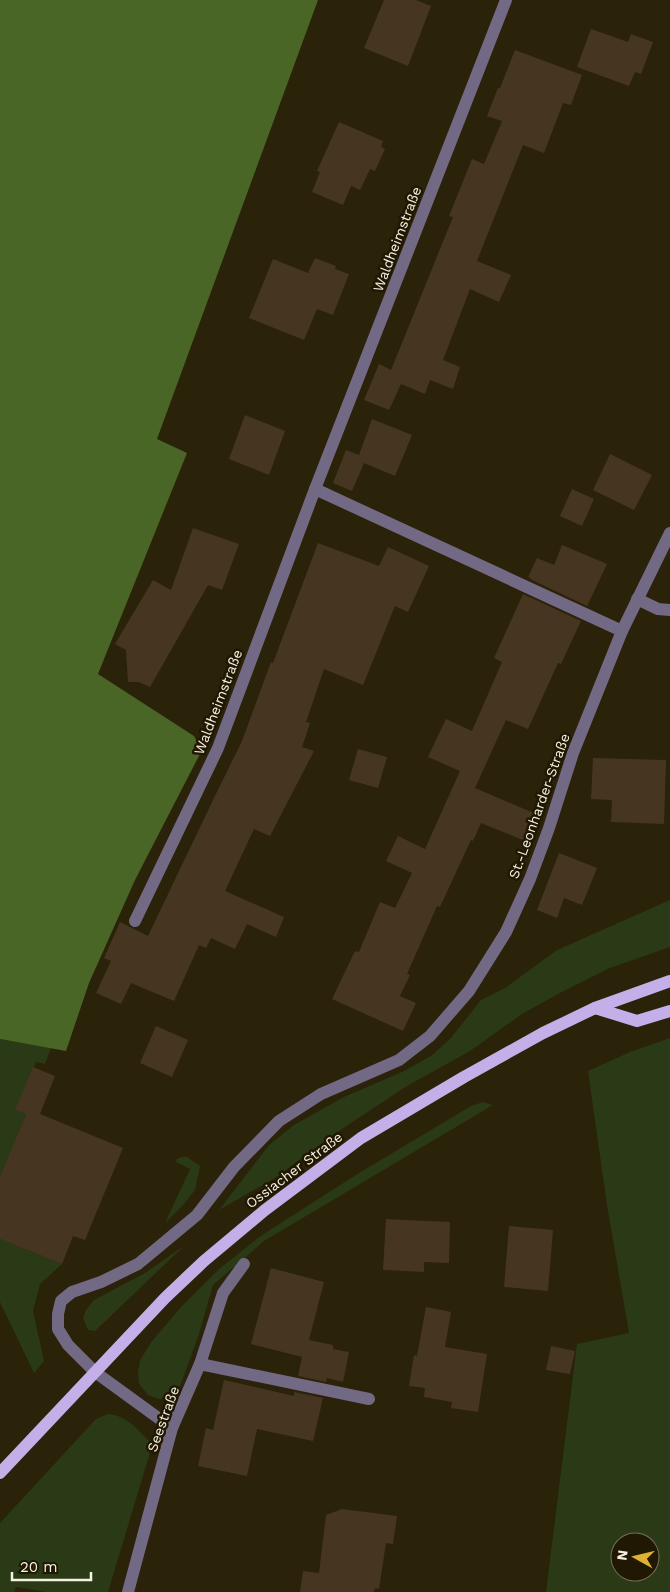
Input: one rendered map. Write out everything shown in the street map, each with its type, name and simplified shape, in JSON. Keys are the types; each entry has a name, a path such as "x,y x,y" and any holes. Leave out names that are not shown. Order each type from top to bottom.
{"main road":[{"name":"Ossiacher Straße","path":"0,1473 165,1298 204,1261 265,1210 361,1138 543,1033 595,1008 670,981"},
{"path":"595,1008 637,1021 670,1011"}],"street":[{"name":"Waldheimstraße","path":"136,921 218,748 315,489 506,0"},
{"path":"315,489 622,631"},
{"name":"St.-Leonharder-Straße","path":"172,1428 95,1372 68,1345 58,1329 58,1314 61,1302 72,1292 101,1282 138,1264 197,1215 234,1166 279,1121 321,1094 399,1060 430,1036 469,991 506,932 530,879 550,828 573,753 622,631 670,533"},
{"path":"637,599 658,609 670,610"},
{"name":"Seestraße","path":"128,1592 172,1428 200,1364 223,1293 244,1264"},
{"path":"200,1364 369,1398"}],"green space":[{"path":"0,0 318,0 157,439 187,453 98,674 194,736 202,750 135,880 89,983 66,1051 0,1039"},
{"path":"670,900 670,947 610,968 522,1014 470,1051 407,1086 336,1133 275,1178 219,1210 269,1145 294,1125 344,1097 402,1072 431,1056 450,1039 481,1000 505,988 557,950"},
{"path":"670,1038 670,1592 546,1592 577,1344 629,1333 607,1205 588,1071 630,1052"},
{"path":"0,1039 51,1048 45,1064 36,1062 16,1110 26,1114 0,1176"},
{"path":"483,1102 493,1105 264,1241 213,1285 199,1334 178,1392 159,1399 148,1395 139,1384 140,1360 152,1341 182,1306 219,1269 262,1235 359,1173 471,1106"},
{"path":"187,1157 200,1166 195,1190 165,1223 190,1169 176,1162 177,1159"},
{"path":"0,1239 62,1264 40,1284 33,1311 44,1361 34,1373 0,1302"},
{"path":"185,1245 95,1331 88,1330 83,1318 86,1310 94,1300 145,1273"},
{"path":"108,1414 127,1421 151,1443 149,1456 108,1592 46,1592 16,1587 14,1592 0,1592 0,1523 96,1419"}],"building":[{"path":"384,0 416,0 431,6 408,66 364,48"},
{"path":"591,29 628,42 631,34 653,42 641,74 635,72 629,86 577,67"},
{"path":"515,50 582,75 571,105 563,103 544,153 523,145 477,261 511,275 499,302 470,289 443,360 460,367 453,389 430,380 425,394 401,384 389,410 364,400 379,364 391,370 453,217 449,216 472,159 484,164 502,121 487,116"},
{"path":"339,122 383,141 381,147 385,149 375,171 370,169 360,190 351,186 343,205 312,192 320,172 317,171"},
{"path":"315,258 336,266 335,269 349,274 333,315 317,309 304,340 249,318 273,259 308,273"},
{"path":"245,415 285,431 269,475 229,459"},
{"path":"372,419 412,435 395,476 364,463 352,491 333,483 346,450 359,455"},
{"path":"610,454 652,475 634,510 593,490"},
{"path":"572,489 594,499 582,526 560,516"},
{"path":"193,528 239,544 222,590 208,585 150,687 139,682 128,682 126,650 115,644 153,580 171,590"},
{"path":"318,543 379,566 388,547 429,566 408,612 395,606 363,685 324,669 306,722 310,723 302,747 314,751 270,836 254,829 225,891 284,917 276,937 247,924 235,949 211,938 206,948 199,945 174,1001 131,983 121,1004 96,993 111,961 104,958 120,922 148,936 242,741"},
{"path":"562,545 607,564 587,606 528,577 537,558 554,565"},
{"path":"523,594 581,621 561,664 558,663 528,729 506,720 475,788 536,814 525,841 481,823 473,841 471,840 440,907 437,906 407,974 410,975 400,996 416,1003 403,1031 332,999 355,951 359,952 380,902 395,908 412,873 386,861 398,836 425,849 460,771 428,757 446,719 472,731 502,662 494,658"},
{"path":"358,749 387,757 378,788 349,780"},
{"path":"593,758 666,760 664,824 611,822 612,800 591,799"},
{"path":"559,853 597,868 582,905 564,898 557,918 537,910"},
{"path":"156,1026 188,1040 172,1077 140,1063"},
{"path":"33,1067 55,1076 40,1114 123,1148 85,1240 73,1236 62,1264 0,1239 0,1176 26,1114 15,1110"},
{"path":"386,1219 450,1222 449,1263 424,1262 424,1272 383,1270"},
{"path":"509,1226 553,1230 548,1291 504,1287"},
{"path":"271,1268 324,1282 309,1340 333,1345 333,1349 349,1352 343,1382 327,1378 326,1382 298,1376 302,1357 251,1344"},
{"path":"426,1307 451,1312 445,1347 487,1354 478,1412 451,1408 452,1402 424,1397 425,1388 409,1386 414,1355 417,1356"},
{"path":"551,1346 575,1351 570,1374 546,1370"},
{"path":"224,1380 294,1396 294,1392 323,1398 313,1441 257,1429 247,1476 198,1466 206,1428 213,1430"},
{"path":"342,1509 397,1516 393,1544 386,1543 379,1589 375,1588 374,1592 300,1592 303,1571 319,1573 326,1515"}]}
